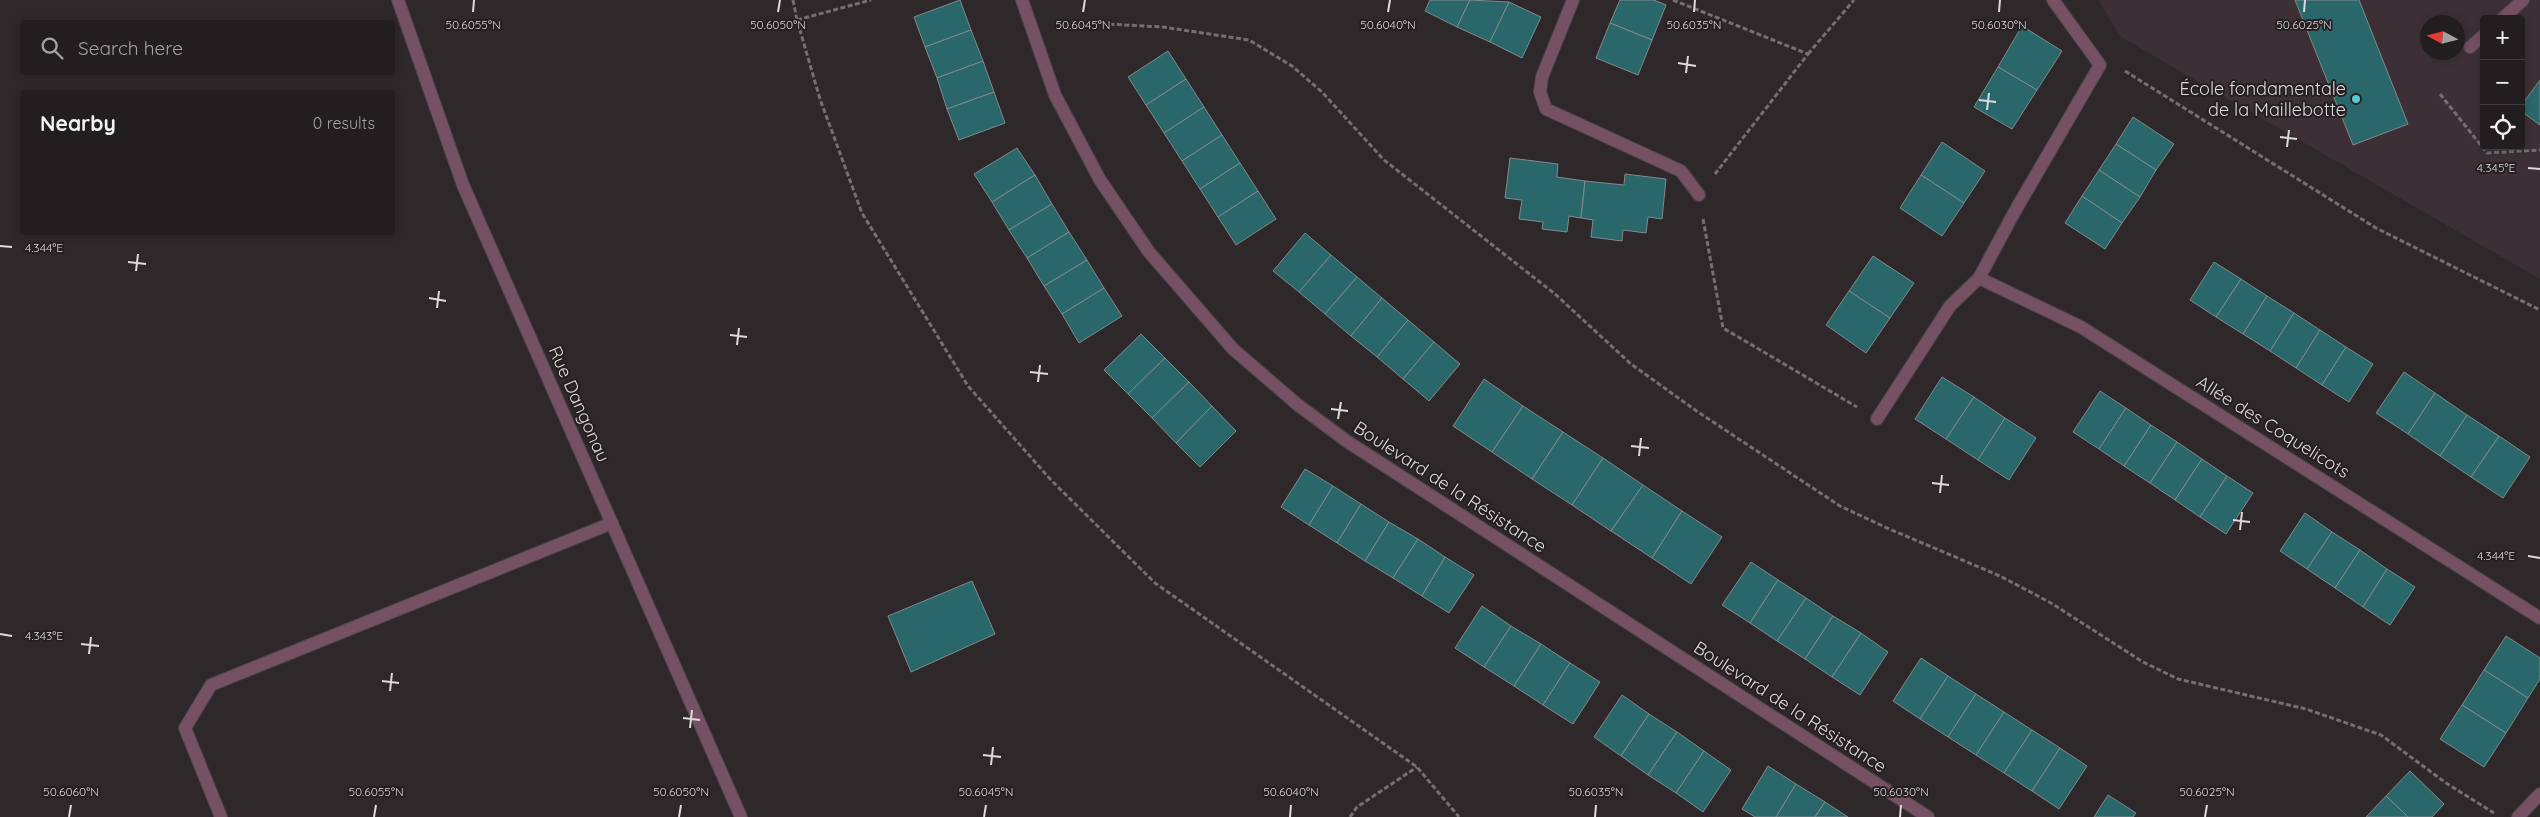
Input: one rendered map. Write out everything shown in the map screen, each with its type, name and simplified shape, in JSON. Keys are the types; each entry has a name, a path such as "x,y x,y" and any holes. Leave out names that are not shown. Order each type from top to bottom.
{"street":[{"name":"Rue Dangonau","path":"398,0 463,185 741,817"},
{"name":"Boulevard de la Résistance","path":"1022,0 1055,95 1100,180 1149,252 1234,349 1298,405 1348,442 1928,817"},
{"path":"1573,0 1542,76 1540,92 1546,108 1681,171 1698,195"},
{"path":"1877,419 1950,306 1980,278 2015,211 2100,65 2053,0"},
{"path":"2506,15 2523,0"},
{"path":"2470,47 2480,38"},
{"name":"Allée des Coquelicots","path":"1980,278 2082,327 2540,618"},
{"path":"221,817 185,728 211,685 612,523"},
{"path":"2518,817 2540,794"}],"path":[{"path":"794,0 797,20 820,99 862,213 968,386 1051,480 1155,583 1416,767 1459,817"},
{"path":"797,20 871,0"},
{"path":"1673,0 1808,54"},
{"path":"1854,0 1808,54 1698,195 1723,328 1877,419"},
{"path":"1032,28 1106,24 1163,27 1249,40 1292,66 1322,92 1384,160 1555,294 1631,364 1840,506 2000,576 2051,603 2143,662 2178,679 2306,709 2381,735 2446,783 2500,817"},
{"path":"2100,65 2122,70 2376,228 2540,310"},
{"path":"2440,94 2487,153 2540,150"},
{"path":"1350,817 1357,807 1416,767"}],"shaded area":[{"name":"École fondamentale de la Maillebotte","path":"2098,0 2540,0 2540,279 2121,37"}],"building":[{"path":"960,0 971,30 925,47 914,17"},
{"path":"1430,0 1470,0 1457,27 1425,11"},
{"path":"1470,0 1509,2 1490,42 1457,27"},
{"path":"1620,0 1654,0 1666,5 1652,40 1610,23"},
{"path":"2295,0 2359,0 2408,124 2353,145"},
{"path":"1509,2 1541,17 1522,58 1490,42"},
{"path":"1610,23 1652,40 1638,75 1596,58"},
{"path":"2022,26 2062,51 2037,90 1998,67"},
{"path":"971,30 983,61 937,78 925,47"},
{"path":"1168,51 1186,79 1146,105 1128,77"},
{"path":"983,61 994,92 947,109 937,78"},
{"path":"1998,67 2037,90 2012,129 1974,107"},
{"path":"1186,79 1204,107 1164,133 1146,105"},
{"path":"2540,80 2540,125 2525,114 2525,101"},
{"path":"994,92 1005,123 959,140 947,109"},
{"path":"1204,107 1222,135 1182,161 1164,133"},
{"path":"2133,117 2174,144 2156,170 2116,144"},
{"path":"1222,135 1240,163 1200,189 1182,161"},
{"path":"1942,142 1985,171 1964,203 1921,175"},
{"path":"2116,144 2156,170 2140,197 2099,170"},
{"path":"1017,148 1035,175 992,202 974,174"},
{"path":"1510,158 1558,164 1557,177 1585,181 1581,218 1569,216 1567,232 1542,229 1543,222 1519,219 1522,200 1505,198"},
{"path":"1240,163 1258,191 1218,217 1200,189"},
{"path":"2099,170 2140,197 2122,223 2082,196"},
{"path":"1625,174 1666,179 1662,219 1648,217 1646,233 1623,230 1622,241 1591,237 1593,220 1581,218 1585,181 1624,185"},
{"path":"1035,175 1052,204 1009,230 992,202"},
{"path":"1921,175 1964,203 1942,236 1900,208"},
{"path":"1258,191 1276,219 1236,245 1218,217"},
{"path":"2082,196 2122,223 2105,249 2065,223"},
{"path":"1052,204 1069,232 1027,258 1009,230"},
{"path":"1069,232 1087,260 1044,286 1027,258"},
{"path":"1305,233 1331,255 1299,292 1273,271"},
{"path":"1331,255 1357,277 1325,314 1299,292"},
{"path":"1873,256 1914,283 1890,318 1849,291"},
{"path":"1087,260 1104,288 1062,314 1044,286"},
{"path":"2214,262 2241,279 2216,317 2190,300"},
{"path":"1357,277 1382,298 1351,336 1325,314"},
{"path":"2241,279 2267,296 2243,334 2216,317"},
{"path":"1104,288 1122,316 1079,343 1062,314"},
{"path":"1849,291 1890,318 1866,353 1826,325"},
{"path":"2267,296 2294,313 2270,351 2243,334"},
{"path":"1382,298 1408,320 1377,357 1351,336"},
{"path":"2294,313 2320,330 2296,368 2270,351"},
{"path":"1408,320 1434,342 1403,379 1377,357"},
{"path":"2320,330 2346,347 2322,385 2296,368"},
{"path":"1141,334 1165,358 1128,394 1104,370"},
{"path":"1434,342 1460,364 1429,401 1403,379"},
{"path":"2346,347 2373,364 2349,402 2322,385"},
{"path":"1165,358 1189,382 1152,418 1128,394"},
{"path":"2404,372 2435,393 2408,434 2376,413"},
{"path":"1942,377 1974,397 1946,439 1915,419"},
{"path":"1484,379 1523,406 1492,452 1453,426"},
{"path":"1189,382 1212,406 1176,443 1152,418"},
{"path":"2100,391 2126,408 2099,449 2073,432"},
{"path":"2435,393 2467,415 2440,456 2408,434"},
{"path":"1974,397 2005,418 1978,460 1946,439"},
{"path":"1212,406 1236,431 1200,467 1176,443"},
{"path":"1523,406 1563,432 1532,479 1492,452"},
{"path":"2126,408 2151,425 2124,466 2099,449"},
{"path":"2467,415 2499,436 2471,477 2440,456"},
{"path":"2005,418 2036,438 2009,480 1978,460"},
{"path":"2151,425 2177,442 2150,483 2124,466"},
{"path":"1563,432 1603,458 1572,505 1532,479"},
{"path":"2499,436 2530,457 2503,498 2471,477"},
{"path":"2177,442 2202,459 2175,500 2150,483"},
{"path":"1603,458 1643,485 1611,531 1572,505"},
{"path":"2202,459 2227,476 2200,517 2175,500"},
{"path":"1305,469 1333,486 1309,525 1281,507"},
{"path":"2227,476 2253,493 2226,534 2200,517"},
{"path":"1643,485 1682,511 1652,558 1611,531"},
{"path":"1333,486 1361,504 1337,543 1309,525"},
{"path":"1361,504 1389,522 1365,561 1337,543"},
{"path":"1682,511 1722,537 1691,584 1652,558"},
{"path":"2305,513 2332,532 2307,569 2280,551"},
{"path":"1389,522 1418,539 1393,578 1365,561"},
{"path":"2332,532 2360,550 2335,588 2307,569"},
{"path":"1418,539 1445,557 1422,596 1393,578"},
{"path":"2360,550 2387,569 2363,607 2335,588"},
{"path":"1445,557 1474,575 1449,613 1422,596"},
{"path":"1751,562 1778,580 1750,623 1722,605"},
{"path":"2387,569 2415,587 2390,625 2363,607"},
{"path":"1778,580 1806,598 1777,641 1750,623"},
{"path":"972,581 995,634 911,672 888,616"},
{"path":"1806,598 1833,616 1805,659 1777,641"},
{"path":"1482,606 1511,626 1484,667 1455,648"},
{"path":"1833,616 1861,633 1832,677 1805,659"},
{"path":"1511,626 1541,644 1514,686 1484,667"},
{"path":"1861,633 1888,652 1860,695 1832,677"},
{"path":"2506,636 2540,658 2540,679 2528,698 2484,670"},
{"path":"1541,644 1570,663 1543,705 1514,686"},
{"path":"1921,658 1948,676 1920,719 1893,701"},
{"path":"1570,663 1600,682 1573,724 1543,705"},
{"path":"2484,670 2528,698 2506,733 2462,705"},
{"path":"1948,676 1976,694 1948,737 1920,719"},
{"path":"1976,694 2004,712 1976,755 1948,737"},
{"path":"1622,695 1649,714 1621,756 1594,737"},
{"path":"2462,705 2506,733 2484,767 2440,739"},
{"path":"2004,712 2032,730 2004,773 1976,755"},
{"path":"1649,714 1677,732 1648,775 1621,756"},
{"path":"2032,730 2060,748 2032,791 2004,773"},
{"path":"1677,732 1704,751 1676,793 1648,775"},
{"path":"2060,748 2087,766 2059,809 2032,791"},
{"path":"1704,751 1731,770 1703,812 1676,793"},
{"path":"1768,766 1796,784 1776,817 1755,817 1742,809"},
{"path":"2410,771 2444,804 2432,817 2408,817 2386,796"},
{"path":"1796,784 1825,802 1815,817 1776,817"},
{"path":"2108,795 2136,813 2133,817 2094,817"},
{"path":"2386,796 2408,817 2366,817"},
{"path":"1825,802 1848,817 1815,817"}],"place":[{"name":"École fondamentale de la Maillebotte","path":"2356,99"}]}
